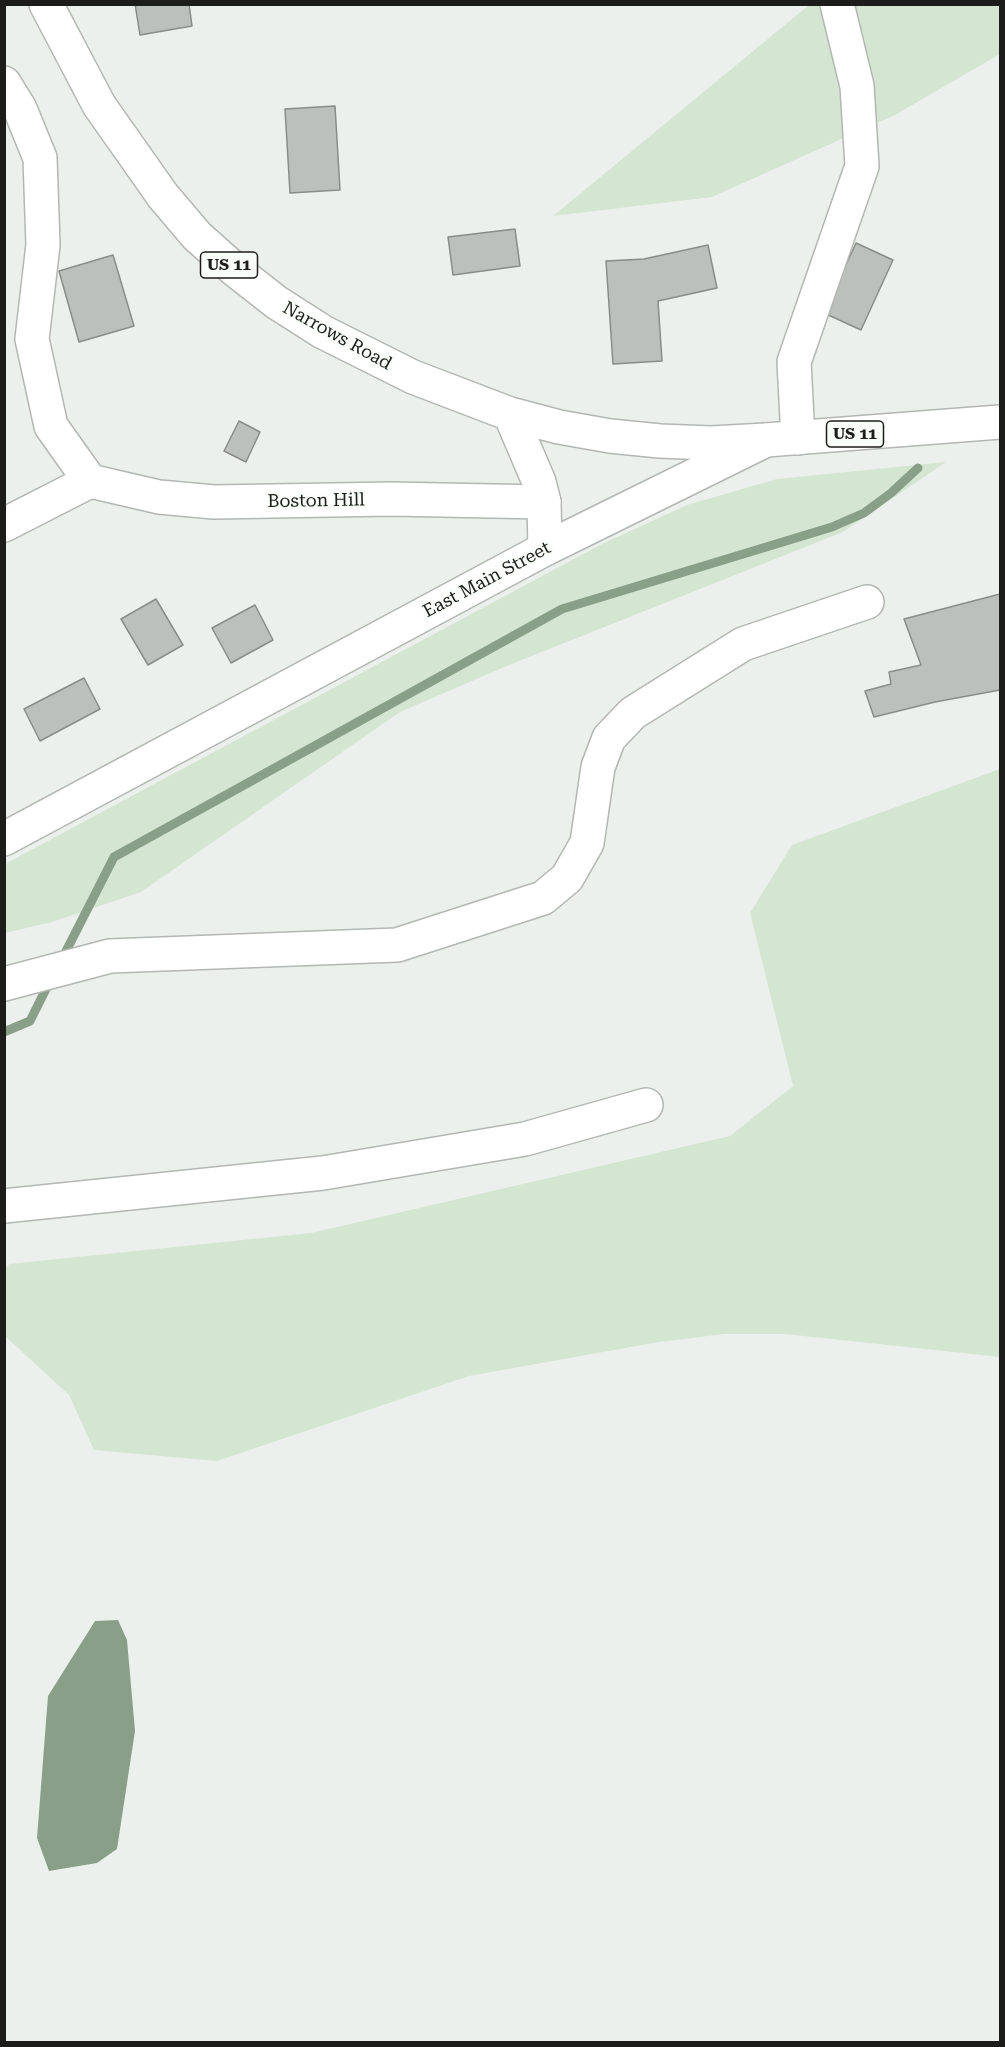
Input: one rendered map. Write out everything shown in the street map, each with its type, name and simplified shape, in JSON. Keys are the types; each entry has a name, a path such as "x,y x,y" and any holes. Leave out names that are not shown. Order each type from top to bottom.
{"street":[{"name":"Narrows Road","path":"46,4 99,105 163,196 197,236 234,269 276,302 323,332 432,385 510,414 559,427 610,436 711,443 782,439"},
{"path":"782,439 794,362 862,166 857,86 837,4"},
{"path":"4,83 20,108 40,158 44,245 32,339 51,426 90,481 4,525"},
{"path":"510,414 532,461 544,502 545,549"},
{"name":"East Main Street","path":"4,839 545,549 782,439 1000,422"},
{"name":"Boston Hill","path":"90,481 159,497 214,502 391,499 544,502"},
{"path":"4,984 110,956 397,945 543,898 567,878 587,843 598,767 609,738 633,713 743,644 867,602"},
{"path":"4,1206 323,1173 525,1139 645,1105"}],"shaded area":[{"path":"809,5 1000,5 1000,54 895,115 712,197 553,216"},
{"path":"946,462 843,532 509,665 400,712 141,892 52,922 5,933 5,864 602,544 687,505 777,479"},
{"path":"1000,769 1000,1357 785,1334 724,1334 659,1342 469,1376 217,1461 94,1450 69,1395 5,1336 5,1270 9,1264 311,1233 730,1136 793,1086 750,913 792,845"},
{"path":"118,1620 127,1640 135,1731 117,1849 97,1863 49,1871 37,1838 48,1696 95,1621"}],"building":[{"path":"135,4 189,4 192,26 140,35"},
{"path":"335,106 340,190 290,193 285,109"},
{"path":"515,229 520,266 453,275 448,237"},
{"path":"856,243 893,260 861,330 824,313"},
{"path":"708,245 717,288 658,301 662,361 613,364 606,261 644,259"},
{"path":"113,255 134,326 79,342 59,271"},
{"path":"239,421 260,432 246,462 224,451"},
{"path":"1000,594 1000,690 935,702 874,717 865,691 891,684 889,672 921,665 904,619"},
{"path":"156,599 183,645 148,665 121,619"},
{"path":"255,605 273,640 231,663 212,628"},
{"path":"84,678 100,709 40,741 24,709"}],"waterway":[{"path":"61,961 114,857 562,609 832,527 864,513 891,493 918,468"},
{"path":"4,1032 30,1021 50,981"}]}
